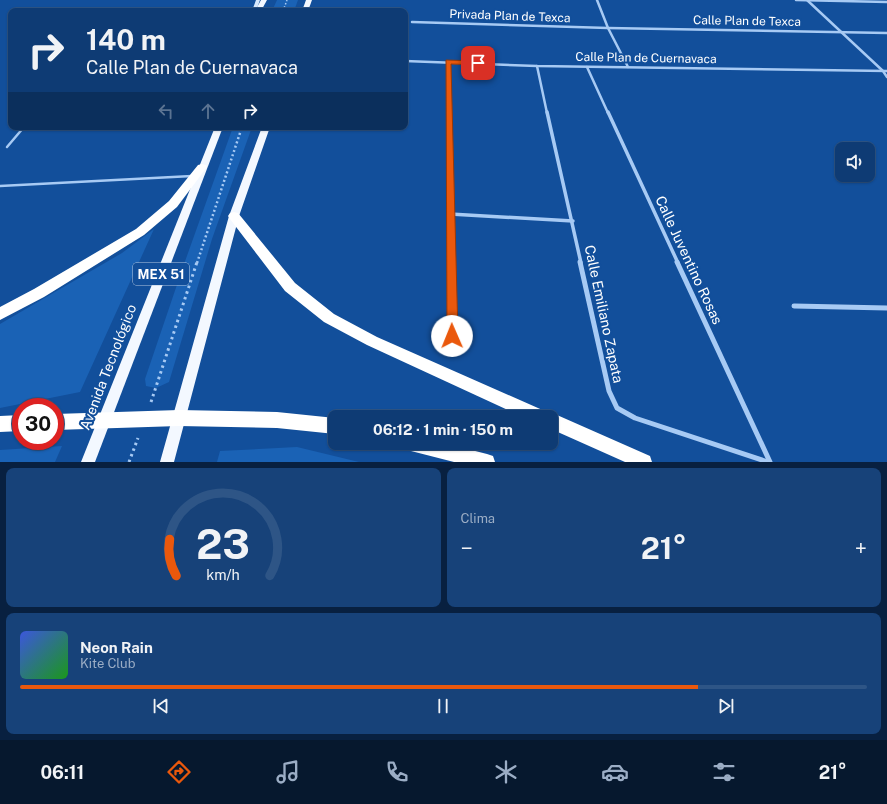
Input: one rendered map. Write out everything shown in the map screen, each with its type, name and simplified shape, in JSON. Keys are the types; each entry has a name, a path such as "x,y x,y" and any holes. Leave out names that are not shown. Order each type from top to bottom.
{"highway":[{"path":"0,314 39,293 140,232 173,204 198,171"},
{"path":"234,216 290,286 329,318 372,341 525,410"},
{"path":"64,422 179,418 277,420 328,425"},
{"path":"0,424 12,423"},
{"path":"558,425 644,462"},
{"path":"439,450 487,462"}],"main road":[{"name":"Avenida Tecnológico","path":"88,462 198,171 218,130"},
{"path":"167,462 234,216 265,130"}],"street":[{"path":"597,0 608,28 628,67"},
{"path":"796,0 887,2"},
{"path":"807,0 885,71 887,77"},
{"name":"Privada Plan de Texca","path":"412,22 608,28"},
{"name":"Calle Plan de Texca","path":"608,28 887,33"},
{"name":"Calle Plan de Cuernavaca","path":"408,61 537,66 885,71"},
{"path":"448,62 452,336"},
{"name":"Calle Emiliano Zapata","path":"537,66 573,221 609,391 617,408 635,418 769,462"},
{"name":"Calle Juventino Rosas","path":"587,67 769,462"},
{"path":"450,214 573,221"},
{"path":"794,306 887,308"}],"lane":[{"path":"7,147 21,130"},
{"path":"0,186 198,171"}],"path":[{"path":"129,462 156,388 241,130"}],"shaded area":[{"path":"277,0 298,0 295,8 273,8"},
{"path":"232,130 251,130 212,239 169,382 156,388 146,386 145,379"},
{"path":"154,229 80,392 50,398 12,398 12,406 0,408 0,324 122,253"},
{"path":"297,447 359,462 217,462 220,451"},
{"path":"0,450 60,450 55,462 0,462"}],"route":[{"path":"452,336 448,62 478,63"}]}
